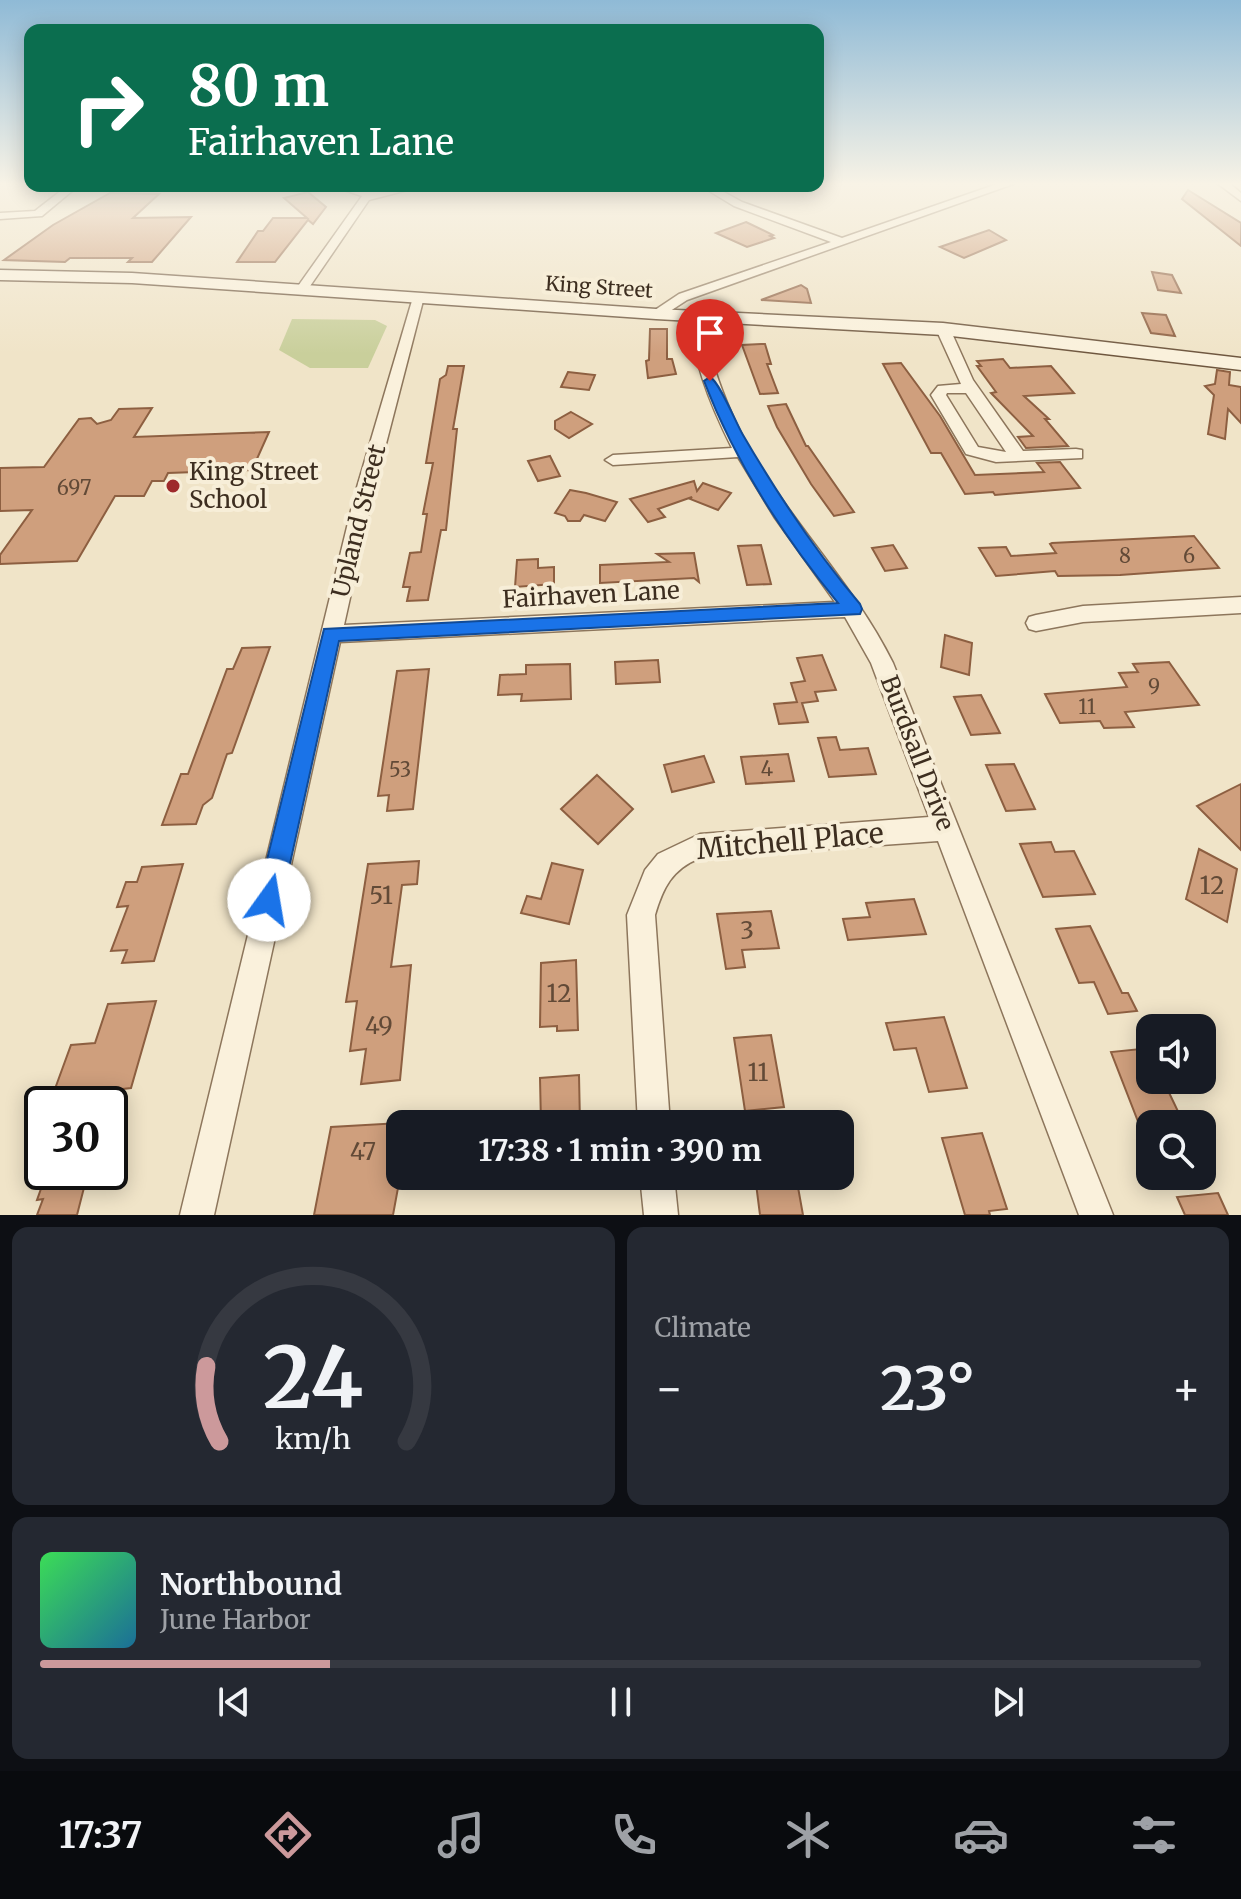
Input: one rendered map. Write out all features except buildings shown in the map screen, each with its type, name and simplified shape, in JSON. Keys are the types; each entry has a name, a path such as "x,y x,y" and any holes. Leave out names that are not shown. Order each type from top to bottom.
{"main road":[{"name":"King Street","path":"0,275 132,278 656,314 943,329 1241,364"}],"street":[{"path":"302,289 335,240"},
{"path":"836,240 842,242"},
{"path":"656,314 683,297 849,240"},
{"name":"Upland Street","path":"197,1215 364,494 418,297"},
{"name":"Burdsall Drive","path":"701,315 699,335 710,381 744,452 800,541 853,609 882,663 1096,1215"},
{"path":"943,329 953,360 968,388 1018,456"},
{"path":"968,388 943,389 938,395 972,450 986,455 1076,454"},
{"path":"613,460 744,452"},
{"path":"1036,623 1083,614 1241,605"},
{"name":"Fairhaven Lane","path":"331,634 853,609"},
{"name":"Mitchell Place","path":"653,1110 641,915 651,883 676,854 700,846 947,828"},
{"path":"658,1190 661,1215"}],"green space":[{"path":"292,319 375,320 387,326 368,368 310,368 279,350"}],"place":[{"name":"King Street School","path":"173,486"}],"route":[{"path":"269,900 331,634 853,609 825,576 772,498 744,452 710,381"}]}
